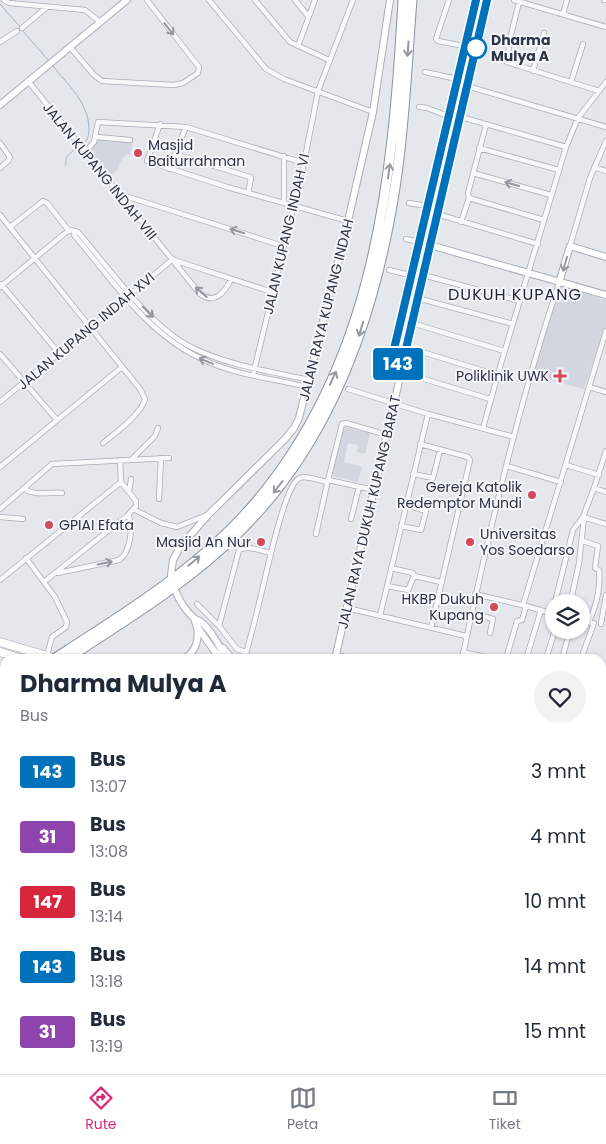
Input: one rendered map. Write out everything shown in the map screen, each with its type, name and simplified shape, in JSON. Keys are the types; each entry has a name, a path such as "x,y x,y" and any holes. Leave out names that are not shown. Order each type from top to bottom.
{"highway":[{"path":"70,654 191,564 221,538 249,510 282,468 314,418 349,340 370,271 386,196 403,0"},
{"path":"70,654 160,599 222,548 263,506 281,484 307,446 323,417 337,390 356,343 378,272 396,182 412,0"}],"main road":[{"path":"0,642 41,654"}],"street":[{"path":"4,0 9,3 87,11 100,22"},
{"path":"0,105 127,0"},
{"path":"70,47 92,73 108,82 179,85 198,73 199,68 147,0"},
{"path":"209,0 266,69 284,79 373,112"},
{"path":"255,0 286,38 298,46 329,60"},
{"path":"295,0 308,16"},
{"path":"298,46 314,0"},
{"name":"JALAN KUPANG INDAH VI","path":"253,375 304,162 318,91 353,0"},
{"name":"JALAN RAYA KUPANG INDAH","path":"171,575 174,555 188,537 294,428 302,412 373,112 390,0"},
{"path":"449,0 436,39 464,46"},
{"path":"563,14 567,0"},
{"path":"487,2 475,1 391,362 401,369 490,399"},
{"path":"599,91 509,63 506,58 516,1 606,27"},
{"name":"JALAN RAYA DUKUH KUPANG BARAT","path":"336,654 487,2"},
{"path":"1,40 19,29 47,7"},
{"path":"468,33 479,36"},
{"path":"533,71 544,33"},
{"path":"571,82 583,44"},
{"path":"425,72 456,79"},
{"name":"JALAN KUPANG INDAH VIII","path":"28,81 200,294 206,298 213,298 223,294 232,279"},
{"path":"483,428 504,351 566,147 578,118 606,82"},
{"path":"467,86 606,126"},
{"path":"420,107 448,116"},
{"path":"460,117 566,147"},
{"path":"83,147 92,145 96,136 98,122 160,124 186,127 304,162"},
{"path":"160,124 146,159 169,169 348,221"},
{"path":"461,222 486,124"},
{"path":"169,169 186,127"},
{"path":"96,136 130,140"},
{"path":"462,654 480,571 514,437 594,168 606,140"},
{"path":"0,143 10,157 0,168"},
{"path":"479,148 559,170"},
{"path":"175,154 250,177 248,193"},
{"path":"284,156 284,203"},
{"path":"594,168 606,171"},
{"path":"473,173 551,195"},
{"path":"434,175 445,178"},
{"path":"118,193 283,246"},
{"path":"468,196 544,220"},
{"path":"10,227 43,201 47,203 71,231 78,232 125,298 162,335 181,348 212,364 253,375 308,384"},
{"path":"409,203 427,206"},
{"path":"437,214 538,244"},
{"path":"0,215 139,388 145,399 135,415 103,443"},
{"path":"58,352 1,285 34,257 71,231"},
{"path":"406,239 606,295"},
{"path":"570,246 606,257"},
{"path":"97,258 160,324 185,343 220,359 308,384"},
{"path":"173,260 272,292"},
{"name":"JALAN KUPANG INDAH XVI","path":"0,402 58,352 173,260"},
{"path":"389,270 410,276"},
{"path":"109,277 114,274"},
{"path":"424,275 520,301"},
{"path":"417,298 513,324"},
{"path":"401,317 504,351"},
{"path":"507,654 517,621 522,620 606,331"},
{"path":"181,348 185,343"},
{"path":"406,347 497,375"},
{"path":"0,354 57,420"},
{"path":"0,466 122,367"},
{"path":"589,387 606,392"},
{"path":"348,389 428,414 514,437"},
{"path":"380,616 428,414"},
{"path":"316,534 342,424 346,423 387,435"},
{"path":"132,459 156,435 158,428"},
{"path":"420,444 468,457 470,460 431,628"},
{"path":"413,474 432,478 440,450"},
{"path":"572,594 583,541 583,517 606,450"},
{"path":"159,500 161,458"},
{"path":"0,509 53,464 169,458"},
{"path":"45,581 133,509 136,503 121,482 120,460"},
{"path":"566,465 598,474"},
{"path":"507,466 561,482"},
{"path":"197,604 219,626 237,649 246,652 286,499 293,484 302,477 374,490"},
{"path":"129,492 131,479"},
{"path":"0,580 121,482"},
{"path":"351,519 359,487"},
{"path":"594,488 606,492"},
{"path":"25,489 28,492 35,493 62,493"},
{"path":"401,526 421,530 426,511 406,505"},
{"path":"133,509 167,525 177,527 208,515"},
{"path":"57,573 118,560 123,557 127,549 131,523 128,515"},
{"path":"0,517 23,519"},
{"path":"583,517 606,524"},
{"path":"557,594 573,530 583,517"},
{"path":"186,525 188,537"},
{"path":"582,654 592,622 600,582 599,570 595,569 598,546 583,541"},
{"path":"219,626 239,550 250,548 271,553"},
{"path":"26,558 45,581 55,597 67,624 66,627 52,637 51,654"},
{"path":"391,568 413,573 414,576 441,582"},
{"path":"387,586 408,590 414,576"},
{"path":"176,592 179,600 217,654"},
{"path":"475,594 545,611"},
{"path":"592,622 603,624 606,595"},
{"path":"347,608 466,636"},
{"path":"528,654 541,610"},
{"path":"471,613 492,620 490,633"},
{"path":"195,622 202,622 223,654"},
{"path":"189,654 195,648 198,638 195,622"},
{"path":"548,654 552,639"},
{"path":"563,654 568,639"},
{"path":"215,640 228,654"}],"shaded area":[{"path":"95,133 134,138 130,155 126,154 117,170 110,176 86,146 93,140"},
{"path":"560,285 606,300 606,342 600,340 584,389 533,375"},
{"path":"344,427 370,433 365,454 357,452 358,445 348,443 344,462 362,467 358,482 332,476"}],"waterway":[{"path":"0,4 20,27"},
{"path":"22,30 49,61"},
{"path":"53,66 76,94 85,110 89,133 87,140 82,145"},
{"path":"66,165 67,157 78,148"}],"bus line":[{"name":"143","path":"476,0 391,362 402,366 487,0"}],"place":[{"name":"Dharma Mulya A","path":"476,48"},
{"name":"Masjid Baiturrahman","path":"138,153"},
{"name":"Poliklinik UWK","path":"560,376"},
{"name":"Gereja Katolik Redemptor Mundi","path":"532,495"},
{"name":"GPIAI Efata","path":"49,525"},
{"name":"Masjid An Nur","path":"261,542"},
{"name":"Universitas Yos Soedarso","path":"470,542"},
{"name":"HKBP Dukuh Kupang","path":"494,607"}],"district":[{"name":"DUKUH KUPANG","path":"515,294"}]}
